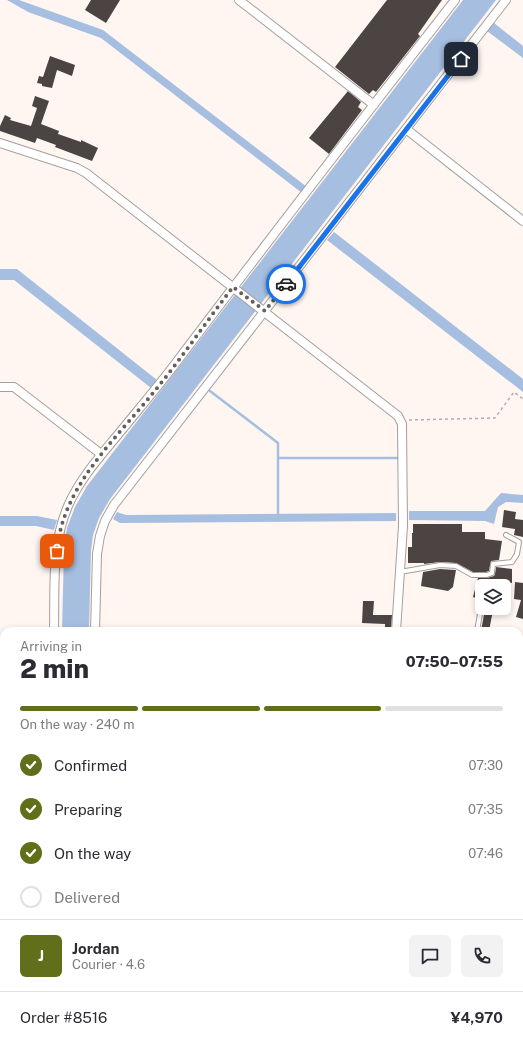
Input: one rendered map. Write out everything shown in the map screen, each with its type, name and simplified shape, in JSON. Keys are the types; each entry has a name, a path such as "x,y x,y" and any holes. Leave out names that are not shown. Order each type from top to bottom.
{"street":[{"path":"239,0 374,105"},
{"path":"54,627 58,539 68,506 78,488 101,454 153,393 456,0"},
{"path":"95,627 97,554 100,536 105,521 114,505 263,310 506,0"},
{"path":"406,129 523,221"},
{"path":"0,144 70,166 86,173 392,411 401,420 403,526 396,627"},
{"path":"0,387 14,387 101,454"}],"lane":[{"path":"400,572 440,565 456,566 472,575 487,575 492,573 493,564 512,562 517,554 519,542 506,535"},
{"path":"478,627 480,615"}],"path":[{"path":"401,420 494,418 514,392 523,399"}],"water":[{"path":"7,0 19,0 103,30 307,187 302,193 101,38 28,12"},
{"path":"463,0 496,0 110,499 99,518 93,535 91,551 89,627 62,627 64,550 67,528 75,507 87,486"},
{"path":"494,23 523,46 523,58 487,31"},
{"path":"334,232 523,379 523,392 327,240"},
{"path":"0,269 17,269 157,380 151,388 14,280 0,280"},
{"path":"501,493 523,495 523,503 506,502 498,507 494,524 485,521 409,520 409,511 485,511"},
{"path":"117,512 126,515 396,513 396,521 120,523 113,519"},
{"path":"0,516 37,516 57,520 54,530 36,526 0,526"}],"building":[{"path":"91,0 120,0 106,23 85,10"},
{"path":"387,0 442,0 418,34 420,36 376,92 373,90 369,94 335,67"},
{"path":"50,56 75,65 72,76 57,70 52,88 42,86 42,84 37,83 39,76 43,77"},
{"path":"348,91 361,102 358,107 362,110 329,154 309,138"},
{"path":"35,96 49,101 41,124 59,131 58,134 81,142 81,140 98,148 92,161 55,147 56,145 37,138 35,143 0,131 0,126 5,115 11,118 10,120 31,126 37,108 32,106"},
{"path":"504,510 516,512 515,519 523,520 523,537 514,535 515,529 502,527"},
{"path":"413,524 462,524 462,532 485,532 485,539 502,541 499,560 491,561 489,571 486,572 473,572 456,563 408,563 408,547 412,547"},
{"path":"496,567 512,569 512,583 511,579 478,579 494,576"},
{"path":"440,569 456,570 453,587 448,591 421,586 423,572"},
{"path":"515,582 523,583 523,619 516,617 521,600 514,599"},
{"path":"363,601 374,601 373,615 392,615 391,627 385,627 385,624 362,623"},
{"path":"484,615 492,615 490,627 482,627"}],"waterway":[{"path":"210,391 278,443 278,517"},
{"path":"278,458 398,458"}],"way so far":[{"path":"57,551 62,523 68,506 78,488 101,454 153,393 233,287 265,311 286,284"}],"route":[{"path":"286,284 461,59"}]}
